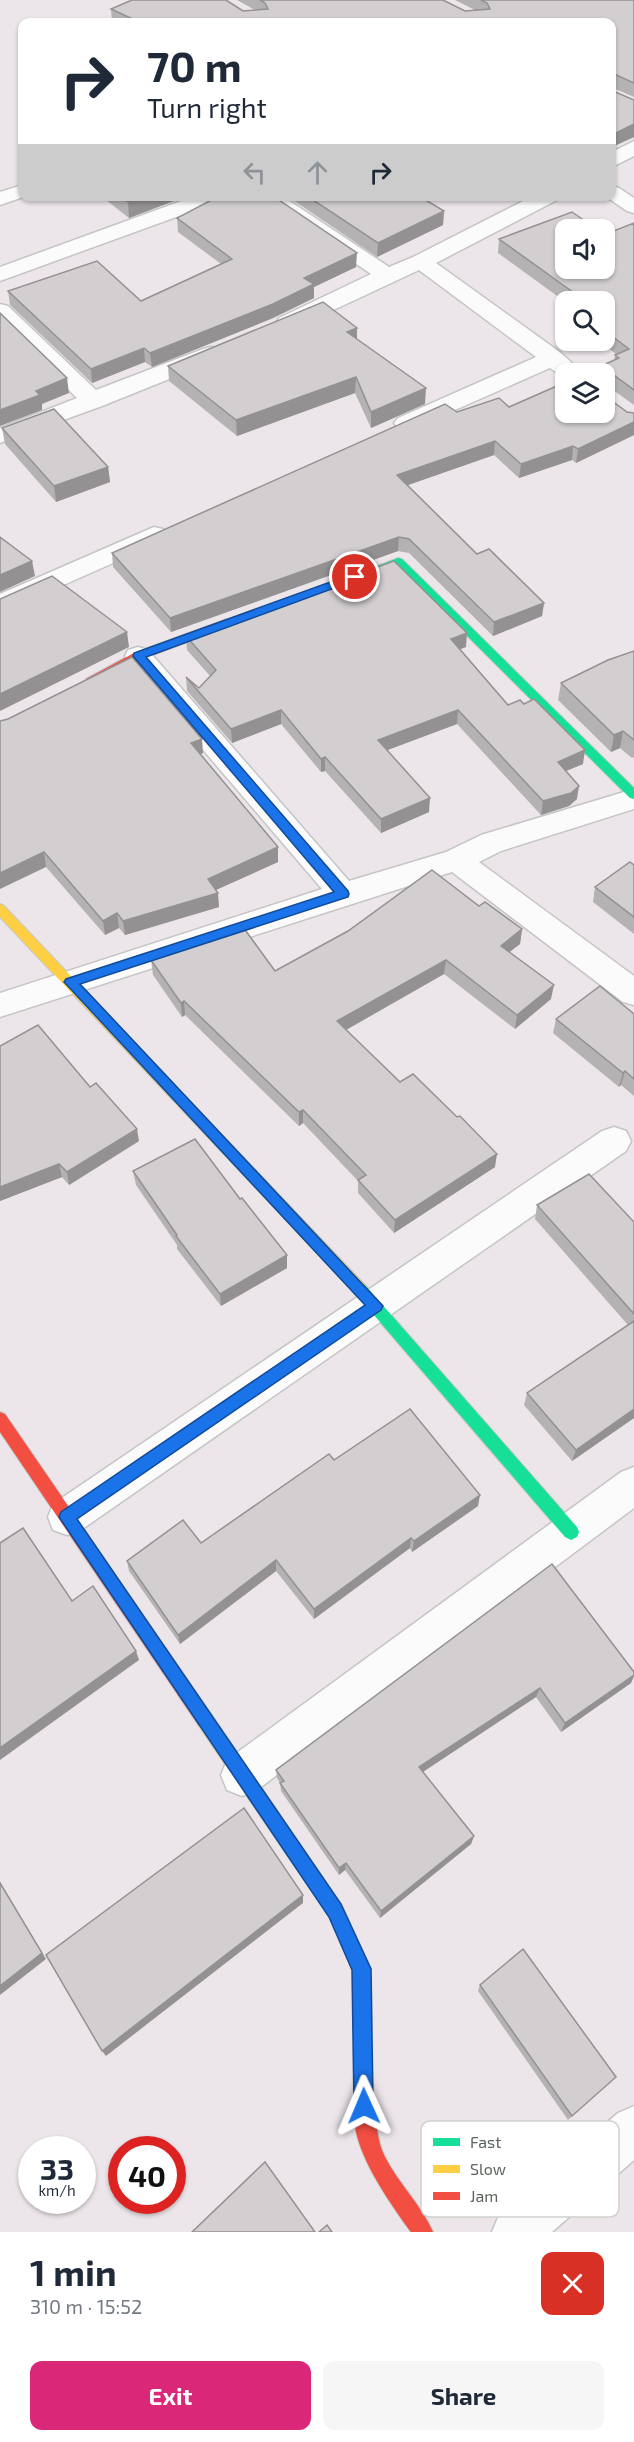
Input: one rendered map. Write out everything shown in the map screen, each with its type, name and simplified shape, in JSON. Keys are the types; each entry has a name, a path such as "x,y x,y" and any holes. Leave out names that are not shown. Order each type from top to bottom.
{"street":[{"path":"616,158 634,147"},
{"path":"0,199 18,192"},
{"path":"616,195 634,207"},
{"path":"0,274 202,201"},
{"path":"275,201 387,275"},
{"path":"271,329 387,275 421,262 540,201"},
{"path":"421,262 559,363"},
{"path":"0,311 94,401"},
{"path":"0,436 227,347"},
{"path":"390,430 553,358"},
{"path":"0,604 173,527"},
{"path":"0,1005 343,894 456,860 491,843 634,797 398,561 344,581"},
{"path":"74,688 138,656 236,620"},
{"path":"138,656 343,894"},
{"path":"456,860 634,993"},
{"path":"0,909 376,1306 571,1532"},
{"path":"67,1517 614,1141"},
{"path":"0,1419 335,1910 362,1969 364,2129 384,2177 423,2232"},
{"path":"242,1775 634,1485"},
{"path":"619,2142 634,2129"},
{"path":"516,2232 533,2217"}],"building":[{"path":"132,0 226,0 243,11 268,9 260,0 443,0 465,11 490,9 487,3 481,0 634,0 634,83 616,75 616,18 130,18 111,9"},
{"path":"616,92 634,100 634,124 616,133"},
{"path":"209,201 280,201 357,253 304,278 314,284 273,304 150,353 144,348 91,369 8,291 97,261 141,301 232,259 177,218"},
{"path":"315,201 427,201 444,211 378,243"},
{"path":"572,212 582,219 555,219 555,279 615,279 615,230 634,223 634,390 615,376 615,363 608,363 619,358 615,355 629,349 615,338 615,291 571,291 499,239"},
{"path":"323,302 357,328 347,332 426,388 371,412 356,377 236,420 168,366"},
{"path":"0,313 67,378 36,391 40,395 0,410"},
{"path":"555,387 555,423 615,423 615,403 627,412 634,413 634,422 578,449 573,446 521,464 495,441 397,475 477,554 489,549 544,603 494,622 409,539 399,537 170,618 112,553 445,404 457,412 499,398 509,407"},
{"path":"54,409 108,467 54,486 2,428"},
{"path":"0,537 32,561 0,575"},
{"path":"394,561 467,633 451,639 508,705 520,700 524,704 534,699 585,750 558,762 579,786 571,793 543,801 458,710 378,740 430,798 381,819 325,757 321,759 281,710 231,729 186,677 199,688 216,670 186,636"},
{"path":"52,576 127,632 0,694 0,599"},
{"path":"634,651 634,740 623,731 614,735 561,683 608,660"},
{"path":"132,657 202,739 191,743 278,847 208,879 218,893 123,921 117,913 103,921 44,852 0,873 0,721"},
{"path":"630,862 634,865 634,917 595,887"},
{"path":"432,870 479,906 485,902 522,929 501,946 554,985 517,1015 446,960 337,1021 400,1082 413,1074 457,1117 460,1116 497,1154 395,1220 358,1180 366,1175 303,1110 299,1112 184,1001 181,1003 151,960 168,951 243,927 275,971 348,931"},
{"path":"600,986 634,1014 634,1079 625,1071 623,1073 556,1019"},
{"path":"38,1025 90,1087 96,1083 137,1129 67,1172 59,1164 0,1187 0,1046"},
{"path":"195,1139 240,1199 242,1198 287,1255 220,1294 176,1236 133,1171"},
{"path":"589,1174 634,1222 634,1314 537,1205"},
{"path":"634,1321 634,1409 576,1450 527,1393"},
{"path":"410,1409 480,1495 414,1541 411,1538 314,1609 276,1560 178,1635 127,1561 183,1520 201,1543 329,1454 334,1460"},
{"path":"23,1528 72,1601 93,1586 136,1651 0,1748 0,1543"},
{"path":"552,1564 634,1675 565,1723 540,1688 419,1767 474,1836 381,1911 346,1863 339,1868 280,1783 284,1781 276,1770"},
{"path":"244,1808 303,1895 102,2051 46,1955"},
{"path":"0,1883 42,1953 0,1986"},
{"path":"523,1949 616,2077 572,2116 480,1985"},
{"path":"265,2162 315,2232 192,2232"},
{"path":"327,2225 332,2232 319,2232"}],"traffic: fast":[{"path":"354,577 398,561 634,795"},
{"path":"360,1289 571,1532"}],"traffic: slow":[{"path":"0,909 360,1289"},
{"path":"205,1720 335,1910 362,1969 364,2110"}],"traffic: jam":[{"path":"92,679 138,656 227,623"},
{"path":"0,1419 205,1720"},
{"path":"364,2110 365,2127 376,2160 393,2190 423,2232"}],"route":[{"path":"355,577 138,656 343,894 70,982 376,1306 67,1517 335,1910 362,1969 364,2106"}]}
